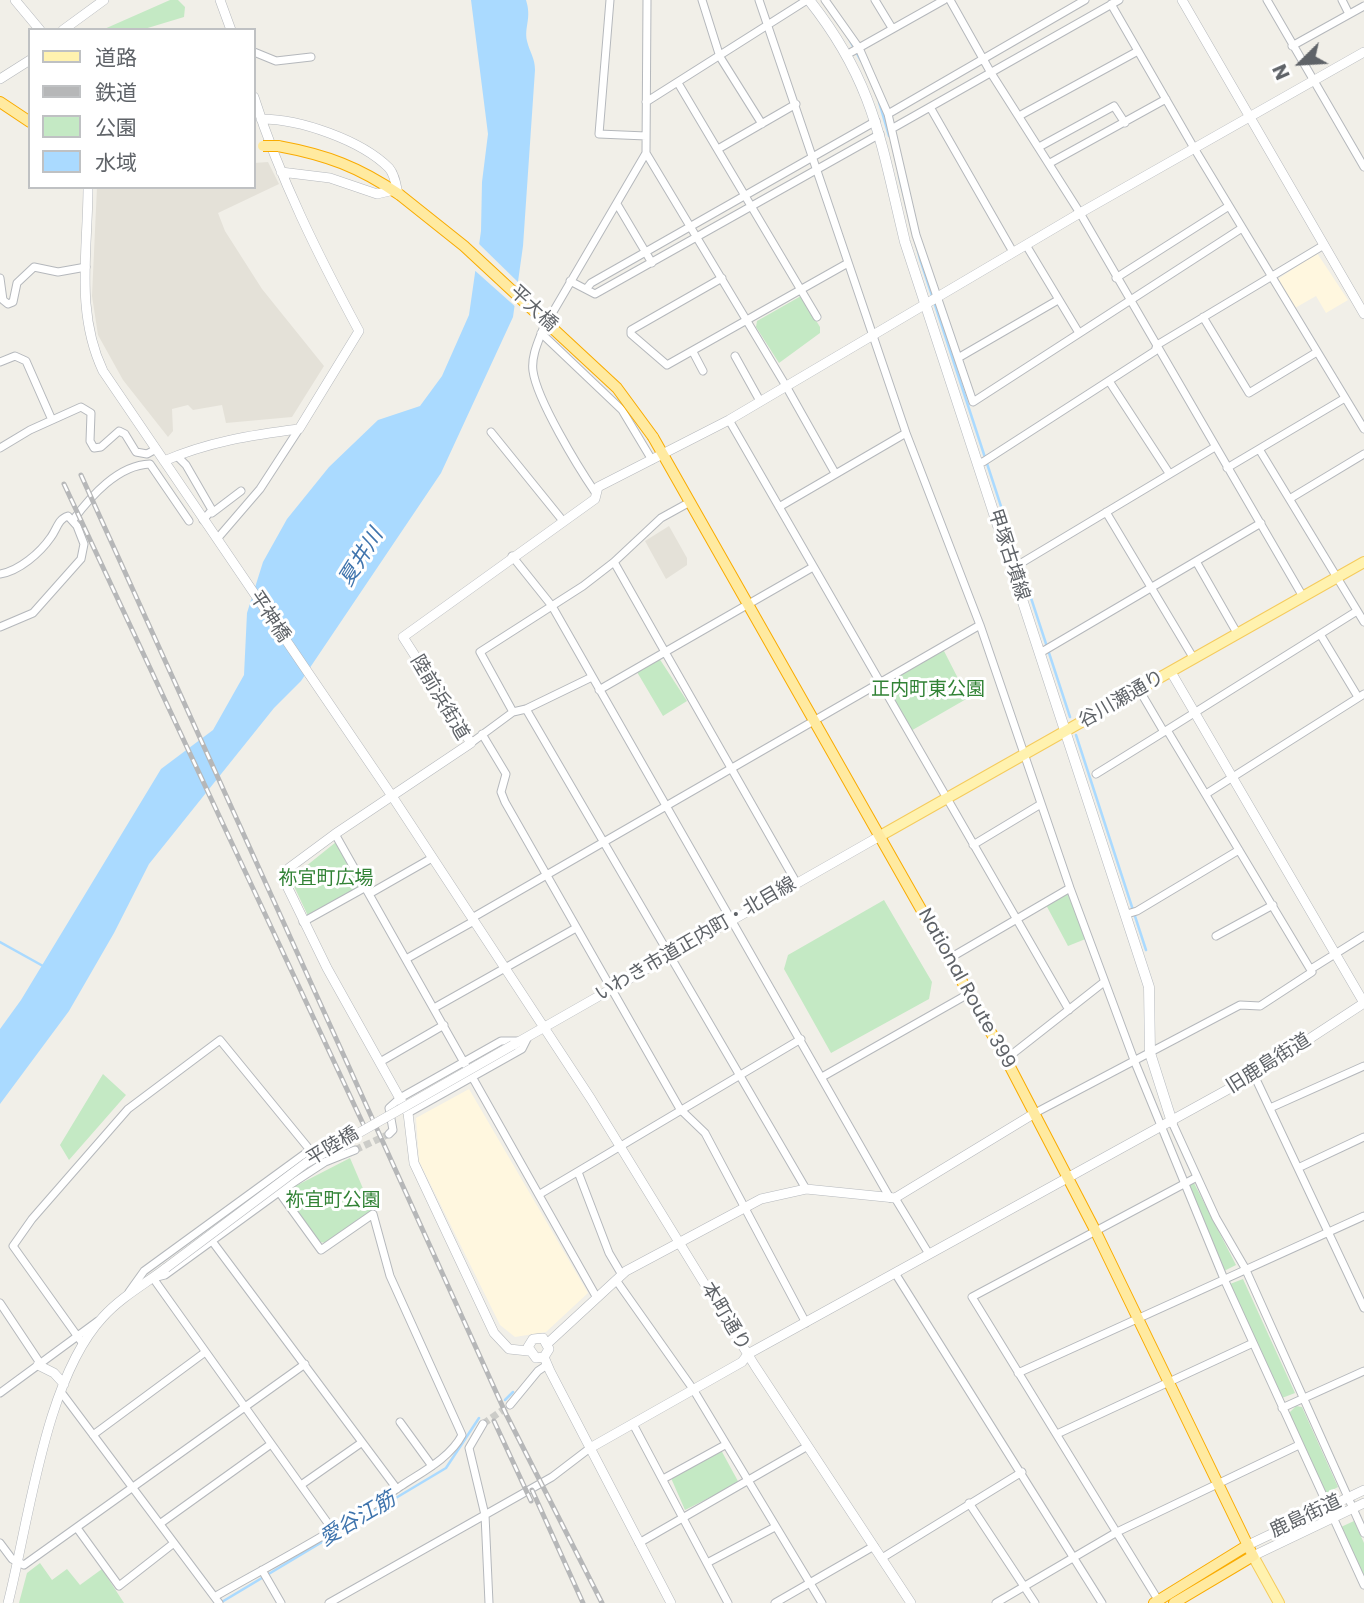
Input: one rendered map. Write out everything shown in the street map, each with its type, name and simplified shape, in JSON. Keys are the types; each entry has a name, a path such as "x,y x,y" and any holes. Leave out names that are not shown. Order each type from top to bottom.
{"highway":[{"path":"0,103 28,121"},
{"path":"257,145 278,146 329,157 356,167 397,193"},
{"name":"平大橋","path":"397,193 464,246 617,387 653,437"},
{"name":"National Route 399","path":"653,437 970,993 1035,1113 1095,1230 1250,1550"},
{"path":"1158,1602 1250,1550"},
{"path":"1174,1603 1250,1550"}],"main road":[{"name":"甲塚古墳線","path":"808,0 832,19 854,51 880,134 908,250 932,299 955,369 982,461 1046,651 1067,732 1149,987 1150,1053 1172,1122"},
{"name":"谷川瀬通り","path":"880,836 1364,562"},
{"path":"1250,1550 1279,1603"}],"street":[{"path":"15,0 38,28"},
{"path":"66,28 104,0"},
{"path":"220,0 230,28"},
{"path":"610,0 599,134 646,136"},
{"path":"595,492 545,404 533,372 534,353 541,333 570,281 646,153 647,0"},
{"path":"702,0 720,57 762,124"},
{"path":"759,0 906,433 981,625 1104,982 1160,1127 1224,1279 1298,1446 1364,1585"},
{"path":"646,102 808,0"},
{"path":"825,0 832,19"},
{"path":"875,0 892,29"},
{"path":"944,0 854,51 893,128 932,299 958,358 955,369 973,402 1242,228"},
{"path":"950,0 991,73 1080,213 1303,595"},
{"path":"888,114 1085,0"},
{"path":"1182,0 1324,245 1361,302 1364,314"},
{"path":"1266,0 1361,157 1364,167"},
{"path":"1342,0 1349,14"},
{"path":"893,128 1115,2 1138,51 1194,148 1364,429"},
{"path":"1293,46 1364,6"},
{"path":"1019,116 1138,51"},
{"name":"陸前浜街道","path":"303,922 284,880 285,872 335,834 471,743 403,637 512,556 595,499 598,487 729,420 1080,213 1364,52"},
{"path":"256,53 276,61 311,57"},
{"path":"0,79 28,61"},
{"path":"678,83 817,317"},
{"path":"1050,163 1166,99"},
{"path":"218,542 260,489 359,331 310,239 281,172 256,103"},
{"path":"718,149 796,104"},
{"path":"1039,147 1114,106 1125,123"},
{"path":"930,107 1013,252"},
{"path":"261,119 279,119 308,126 368,153 388,168 397,193 377,194 330,178 281,172"},
{"path":"587,288 591,283 745,194 876,121"},
{"path":"570,281 587,288 590,295 595,295 880,134"},
{"path":"646,153 748,321 835,473"},
{"path":"890,176 903,173"},
{"name":"平神橋","path":"88,189 85,315 94,352 103,371 392,796"},
{"path":"617,204 652,263"},
{"path":"1116,278 1228,206"},
{"path":"899,220 911,215"},
{"path":"1026,245 1079,333"},
{"path":"982,461 1155,351 1157,345 1324,245"},
{"path":"908,250 920,246"},
{"path":"722,278 631,330 667,365 848,263"},
{"path":"0,278 3,300 8,304 13,302 17,283 34,267 58,272 86,267"},
{"path":"958,358 1058,300"},
{"path":"1203,317 1249,393 1317,352"},
{"path":"541,333 622,410 652,460"},
{"path":"693,352 703,371"},
{"path":"0,362 15,356 26,360 52,420"},
{"path":"735,356 760,401"},
{"path":"1109,381 1169,473"},
{"path":"1227,468 1345,398"},
{"path":"0,448 82,407 87,408 93,421 90,441 94,448 100,447 119,431 125,434 136,452 147,454 156,449"},
{"path":"729,420 1069,1010"},
{"path":"164,461 239,436 299,429"},
{"path":"491,432 563,521"},
{"path":"779,506 906,433"},
{"path":"1018,566 1216,447"},
{"path":"1259,449 1364,622"},
{"path":"1291,498 1364,454"},
{"path":"177,456 186,465 211,513"},
{"path":"73,520 91,498 136,464 150,464 188,521"},
{"path":"162,480 172,474"},
{"path":"203,520 241,491"},
{"path":"513,712 480,652 614,562 661,519 690,502"},
{"path":"1106,512 1194,659"},
{"path":"0,574 11,572 39,552 61,518 68,516 73,520 85,544 81,559 33,613 0,627"},
{"path":"1046,651 1261,523"},
{"path":"512,556 552,606 822,1077 929,1254"},
{"path":"614,562 796,882"},
{"path":"1197,563 1237,633"},
{"path":"599,690 813,567"},
{"path":"1096,774 1357,611"},
{"path":"406,959 981,625"},
{"path":"1206,794 1361,696 1320,634"},
{"path":"1171,672 1364,1003"},
{"path":"471,743 513,712 526,709 592,677"},
{"path":"1144,698 1206,794 1311,970"},
{"path":"526,709 806,1189"},
{"path":"482,734 506,774 501,792 505,802 680,1109 705,1133 733,1181 744,1208 806,1323"},
{"path":"392,796 542,1028"},
{"path":"973,845 1041,804"},
{"path":"335,834 597,1298"},
{"name":"いわき市道正内町・北目線","path":"520,1041 670,953 880,836"},
{"path":"1126,914 1137,911 1239,850"},
{"path":"432,858 303,922 408,1113 414,1163 494,1334 509,1349 528,1351 536,1358 546,1361 671,1603"},
{"path":"950,958 1070,888"},
{"path":"1216,936 1273,905"},
{"path":"434,1008 576,928"},
{"path":"548,1343 619,1277 744,1208 771,1196 806,1189 893,1198 1035,1113 1134,1060 1240,1005 1260,1006 1364,936"},
{"path":"1006,1059 1104,982"},
{"path":"822,1077 970,993"},
{"name":"旧鹿島街道","path":"1160,1127 1254,1076 1364,1003"},
{"path":"380,1062 444,1025"},
{"name":"本町通り","path":"542,1028 621,1146 806,1447 911,1603"},
{"path":"540,1194 801,1039"},
{"path":"81,1340 13,1246 32,1219 128,1109 220,1040 310,1150 325,1162"},
{"path":"389,1135 393,1130 389,1108 401,1098 501,1041 520,1041 522,1049 408,1113"},
{"name":"平陸橋","path":"153,1278 306,1163 520,1041"},
{"path":"1270,1108 1364,1066"},
{"path":"1254,1076 1364,1308"},
{"path":"1172,1122 1216,1218 1245,1268 1364,1533"},
{"path":"329,1603 552,1477 590,1448 744,1361 748,1354 1160,1127"},
{"path":"1298,1168 1364,1138"},
{"path":"0,1393 39,1364 81,1340 127,1294 144,1271 310,1150"},
{"path":"127,1294 153,1278 165,1275 325,1162 355,1150"},
{"path":"578,1172 619,1277 693,1389 747,1483 822,1603"},
{"path":"1158,1602 972,1297 1197,1177"},
{"path":"279,1192 321,1250 373,1214 390,1276 462,1435 485,1515 489,1603"},
{"path":"1018,1373 1364,1216"},
{"path":"212,1241 360,1443 397,1489"},
{"path":"895,1273 1102,1603"},
{"path":"153,1278 243,1408 332,1529"},
{"path":"0,1303 39,1364 54,1373 93,1435 218,1600 264,1575 463,1446 483,1424"},
{"path":"510,1405 546,1361 548,1343 543,1338 533,1339 528,1351"},
{"path":"8,1603 62,1388 81,1340"},
{"path":"1057,1434 1253,1343"},
{"path":"93,1435 204,1353"},
{"path":"0,1543 17,1564 24,1565 304,1364"},
{"path":"1282,1408 1364,1371"},
{"path":"400,1422 432,1465"},
{"path":"633,1424 728,1603"},
{"path":"301,1485 360,1443"},
{"path":"161,1523 271,1444"},
{"path":"663,1479 726,1445"},
{"path":"996,1603 1117,1532 1207,1490 1216,1482 1298,1446"},
{"path":"639,1543 806,1447"},
{"path":"881,1558 1022,1472"},
{"name":"鹿島街道","path":"1250,1550 1327,1506 1364,1490"},
{"path":"969,1503 1035,1603"},
{"name":"鹿島街道","path":"1250,1550 1364,1503"},
{"path":"707,1563 775,1527"},
{"path":"77,1528 119,1586 174,1543"},
{"path":"775,1603 874,1546"},
{"path":"264,1575 281,1603"}],"shaded area":[{"path":"268,162 279,184 218,213 225,231 262,289 324,366 292,417 226,423 222,405 193,410 188,405 172,409 173,431 168,437 123,380 98,335 92,296 97,189 256,189 256,163"},
{"path":"1317,253 1348,300 1326,313 1316,296 1295,308 1278,279"},
{"path":"669,526 687,558 687,565 666,579 645,541"},
{"path":"469,1089 588,1293 546,1332 515,1337 500,1325 419,1161 416,1118"}],"green space":[{"path":"170,0 178,0 185,7 184,17 148,28 107,28"},
{"path":"801,296 820,327 820,333 779,363 756,327 757,321"},
{"name":"正内町東公園","path":"943,649 968,698 909,732 881,686"},
{"path":"659,658 687,701 663,716 637,672"},
{"name":"祢宜町広場","path":"336,842 360,886 308,916 292,882 295,875"},
{"path":"1070,889 1088,938 1068,946 1045,903"},
{"path":"884,900 932,982 929,999 831,1053 784,969 788,955"},
{"path":"103,1074 126,1095 69,1160 60,1145"},
{"name":"祢宜町公園","path":"350,1158 373,1212 329,1243 317,1242 282,1193"},
{"path":"1194,1183 1236,1265 1224,1271 1188,1186"},
{"path":"1243,1279 1295,1393 1282,1398 1230,1284"},
{"path":"1296,1406 1302,1407 1338,1487 1325,1494 1289,1413"},
{"path":"721,1450 739,1483 685,1510 671,1478"},
{"path":"1354,1521 1364,1543 1364,1577 1341,1527"},
{"path":"40,1563 52,1580 67,1569 80,1585 102,1569 124,1603 19,1603 27,1573"}],"water":[{"name":"夏井川","path":"471,0 526,0 528,7 526,36 535,70 523,246 513,317 441,473 301,681 274,708 149,864 114,933 69,1011 0,1104 0,1029 21,1000 161,769 213,730 244,675 247,613 263,562 287,519 329,467 378,420 420,406 442,376 469,315 481,231 482,182 488,134"}],"pier":[{"path":"476,241 521,285 518,309 472,268"}],"waterway":[{"path":"849,39 861,61"},
{"path":"879,102 889,136"},
{"path":"899,176 920,259 1070,717"},
{"path":"1076,735 1146,950"},
{"path":"0,942 43,966"},
{"path":"505,1400 513,1392"},
{"name":"愛谷江筋","path":"220,1603 446,1468 479,1418"}],"tunnel":[{"path":"355,1150 389,1134"},
{"path":"483,1424 510,1405"}],"railway":[{"path":"81,475 506,1414 602,1603"},
{"path":"64,484 365,1128"},
{"path":"494,1421 531,1501"},
{"path":"532,1490 583,1603"}]}
